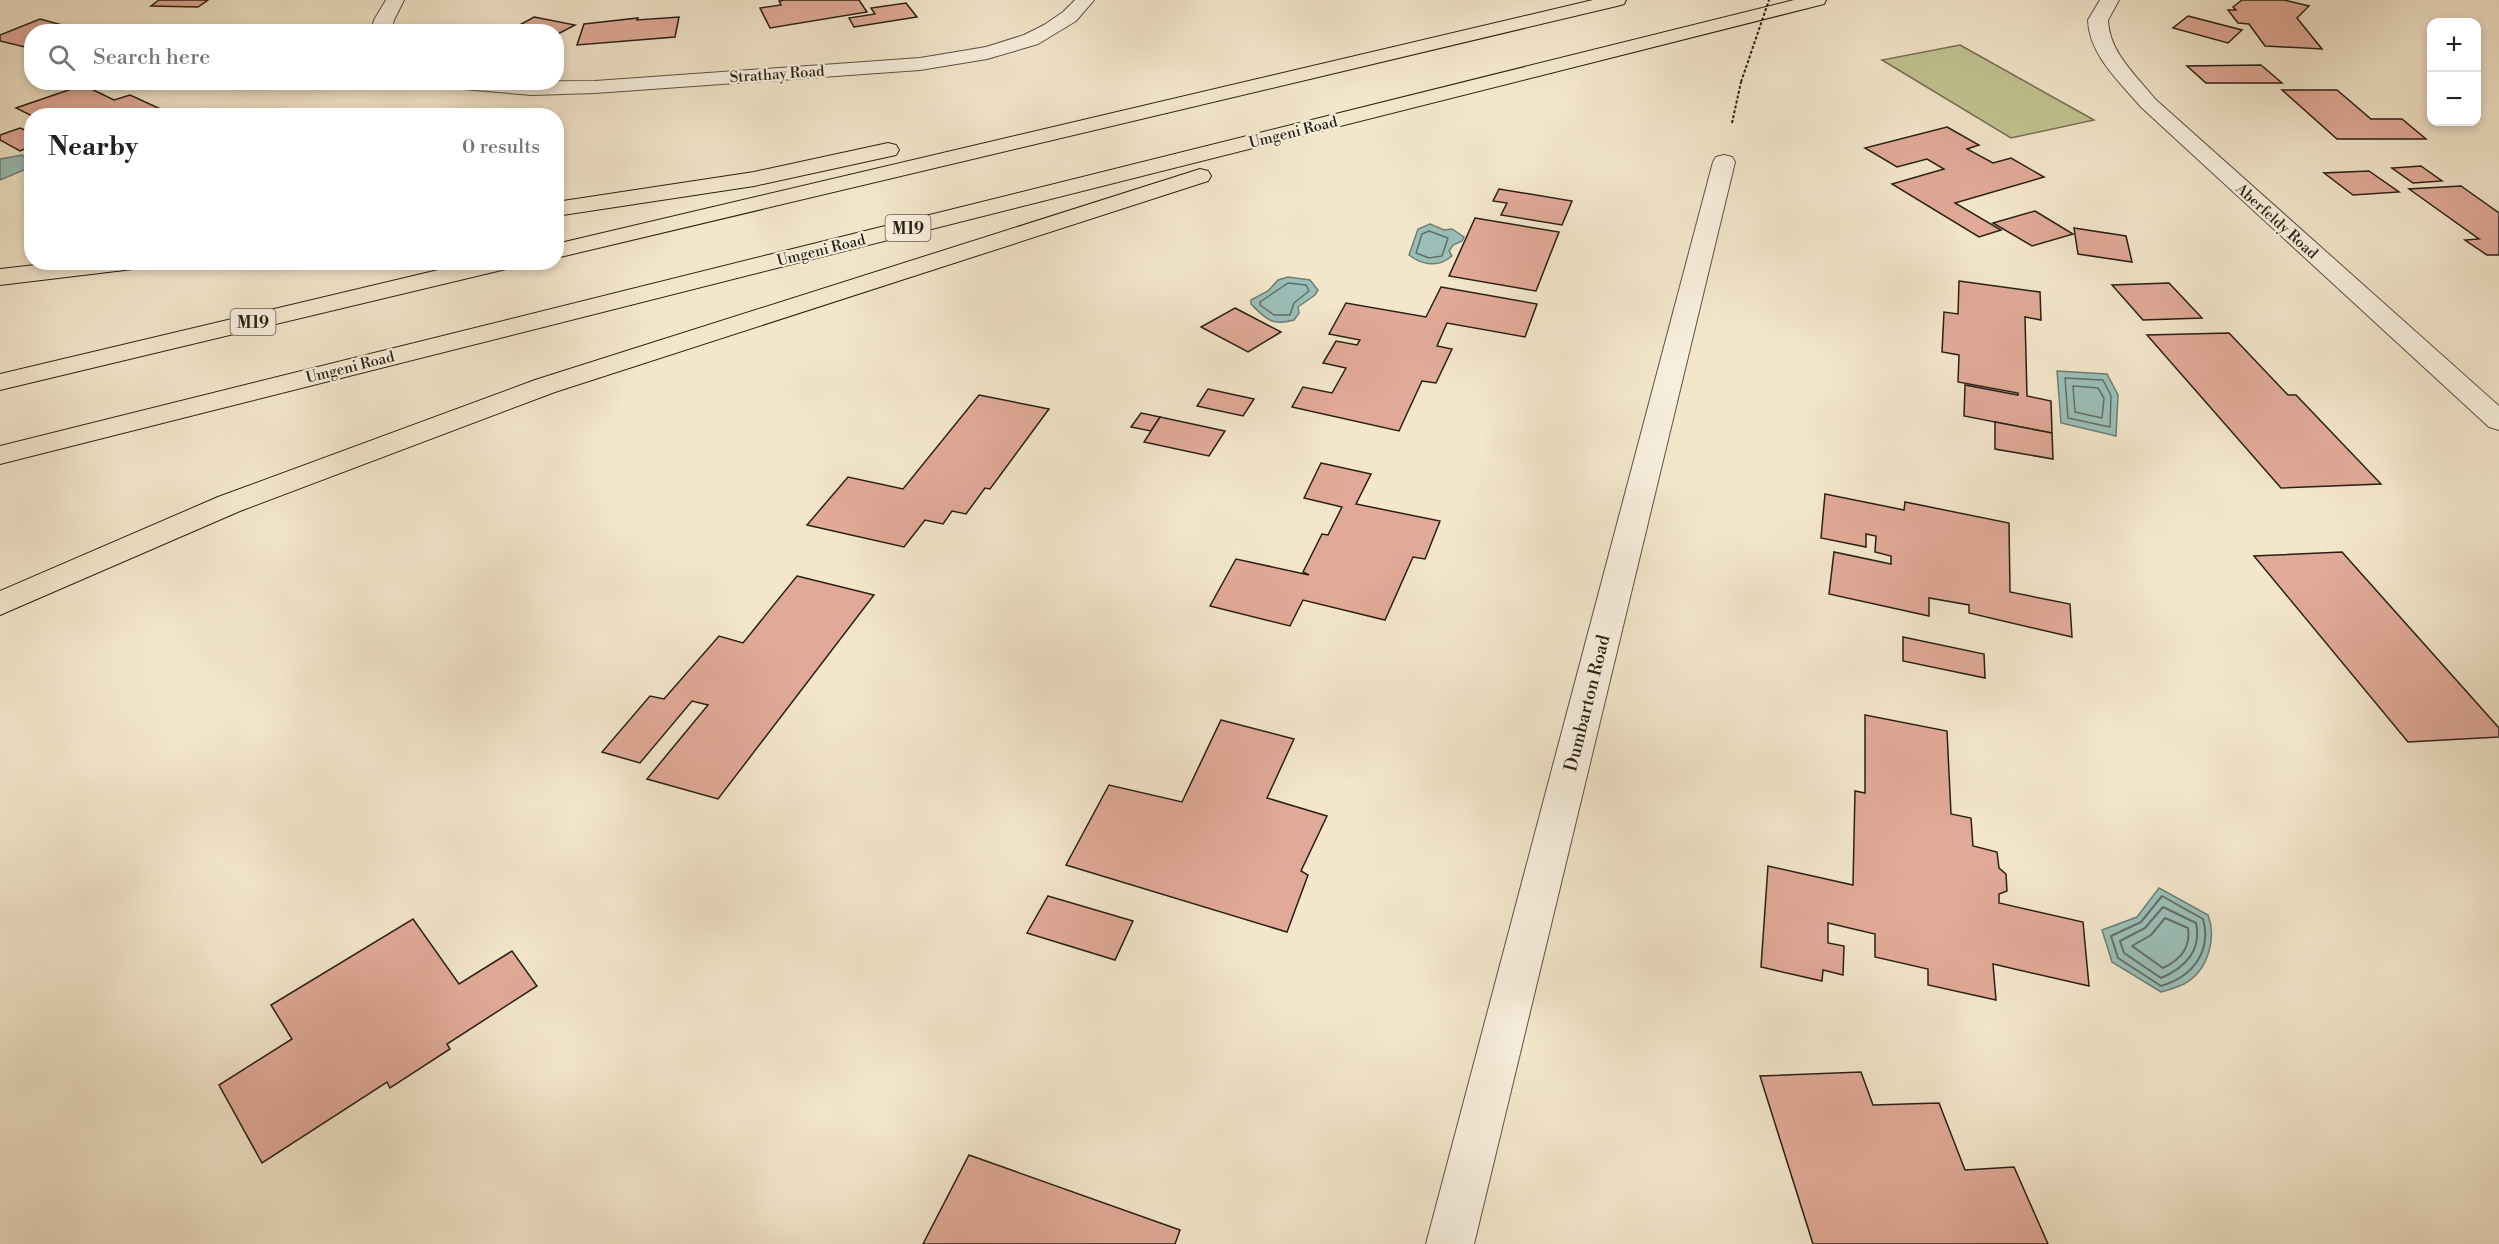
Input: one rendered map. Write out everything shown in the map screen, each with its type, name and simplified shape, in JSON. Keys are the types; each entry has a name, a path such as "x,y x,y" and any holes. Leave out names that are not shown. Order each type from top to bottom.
{"highway":[{"path":"974,131 1398,39 1599,0"},
{"path":"564,249 1617,0"},
{"name":"Umgeni Road","path":"0,455 1817,0"},
{"path":"0,604 229,504 546,386 965,250 1519,75"},
{"path":"564,208 754,178 904,146"},
{"path":"0,277 62,270"},
{"name":"M19","path":"0,382 472,270"}],"street":[{"path":"383,24 395,0"},
{"name":"Strathay Road","path":"564,87 920,64 974,57 1026,41 1075,13 1085,0"},
{"name":"Aberfeldy Road","path":"2110,0 2097,18 2098,35 2112,60 2148,103 2499,421"},
{"name":"Dumbarton Road","path":"1450,1244 1724,162"}],"path":[{"path":"1741,82 1769,0"}],"green space":[{"path":"1960,45 2094,120 2011,138 1882,60"}],"water":[{"path":"22,155 24,170 0,180 0,159"},
{"path":"1430,224 1444,230 1452,229 1464,237 1449,251 1452,256 1436,264 1419,261 1409,255 1418,229"},
{"path":"1288,277 1310,280 1318,290 1315,295 1298,307 1299,313 1294,320 1275,322 1261,314 1251,304 1251,300 1268,291 1278,280"},
{"path":"2057,371 2107,374 2118,395 2116,436 2061,423"},
{"path":"2159,888 2208,915 2211,924 2211,944 2205,963 2184,984 2161,992 2112,962 2102,930 2137,917"}],"building":[{"path":"159,0 208,0 198,7 151,6"},
{"path":"859,0 867,12 770,28 760,8 781,5 779,1"},
{"path":"2242,0 2284,0 2309,6 2297,18 2322,49 2265,46 2249,24 2238,23 2228,10 2236,10 2233,7"},
{"path":"906,3 917,17 854,27 849,18 875,14 871,8"},
{"path":"2188,16 2242,30 2228,43 2173,28"},
{"path":"534,17 575,25 564,31 564,24 521,24"},
{"path":"679,17 675,37 577,45 584,24 638,18 637,20"},
{"path":"40,19 58,24 28,24"},
{"path":"24,25 24,47 0,41 0,35"},
{"path":"2261,65 2282,83 2206,83 2187,66"},
{"path":"68,90 93,90 114,100 130,95 158,108 24,108 24,112 16,108"},
{"path":"2282,90 2337,90 2371,119 2402,119 2426,139 2337,139"},
{"path":"1947,127 1979,145 1967,149 1993,163 2011,158 2044,177 1955,203 2001,230 1979,237 1892,184 1944,169 1927,159 1897,167 1865,148"},
{"path":"20,128 24,130 24,149 20,151 0,140 0,135"},
{"path":"2421,166 2442,181 2413,183 2392,168"},
{"path":"2369,171 2399,192 2353,195 2324,173"},
{"path":"2461,186 2499,213 2499,255 2487,255 2465,240 2479,239 2409,189"},
{"path":"1499,189 1572,201 1562,225 1501,215 1507,203 1493,201"},
{"path":"2035,211 2073,234 2032,246 1993,223"},
{"path":"1475,218 1559,232 1536,291 1449,276"},
{"path":"2074,228 2126,236 2132,262 2078,254"},
{"path":"1959,281 2040,292 2041,320 2025,317 2027,396 2051,401 2052,433 1964,416 1965,385 2018,395 2018,393 1958,382 1959,355 1942,352 1944,312 1958,314"},
{"path":"2169,283 2202,318 2143,320 2112,285"},
{"path":"1441,287 1537,304 1525,337 1447,323 1437,346 1452,349 1436,383 1422,381 1399,431 1292,407 1303,387 1332,393 1346,368 1323,363 1336,341 1357,345 1360,340 1329,334 1346,303 1426,317"},
{"path":"1235,308 1281,332 1248,352 1201,327"},
{"path":"2229,333 2288,395 2296,395 2381,484 2281,488 2147,335"},
{"path":"1208,389 1254,399 1243,416 1197,406"},
{"path":"979,395 1049,409 990,489 985,488 966,514 952,511 943,524 925,520 904,547 807,525 848,477 903,489"},
{"path":"1141,413 1160,417 1151,431 1131,427"},
{"path":"1160,417 1225,431 1209,456 1144,442"},
{"path":"1995,422 2052,433 2053,459 1995,449"},
{"path":"1321,463 1371,474 1356,504 1440,521 1425,559 1413,557 1385,620 1303,600 1290,626 1210,606 1236,559 1309,575 1303,572 1322,534 1328,535 1342,507 1304,498"},
{"path":"1825,494 1904,510 1905,502 2009,523 2010,592 2070,604 2072,637 1969,613 1969,605 1929,598 1929,616 1829,594 1834,552 1891,564 1891,556 1875,552 1876,536 1866,534 1866,547 1821,538"},
{"path":"2342,552 2499,728 2499,737 2408,742 2254,556"},
{"path":"797,576 874,595 718,799 647,779 708,705 692,701 640,763 602,752 650,696 664,699 719,636 743,643"},
{"path":"1903,637 1984,654 1985,678 1903,661"},
{"path":"1865,715 1947,731 1951,814 1971,818 1973,846 1997,852 1999,868 2006,874 2007,891 1999,894 1999,903 2083,922 2089,986 1993,964 1996,1000 1928,985 1928,969 1875,957 1875,934 1828,923 1828,943 1844,946 1843,975 1823,970 1822,981 1761,967 1768,866 1853,885 1855,791 1865,793"},
{"path":"1221,720 1294,739 1267,798 1327,816 1301,871 1308,875 1287,932 1066,865 1109,785 1182,802"},
{"path":"1048,896 1133,921 1115,960 1027,933"},
{"path":"413,919 459,984 512,951 537,986 447,1044 450,1049 390,1088 387,1082 262,1163 219,1085 292,1039 271,1005"},
{"path":"1861,1072 1873,1105 1939,1103 1965,1170 2014,1167 2048,1244 1813,1244 1760,1076"},
{"path":"969,1155 1180,1230 1175,1244 923,1244"}]}
